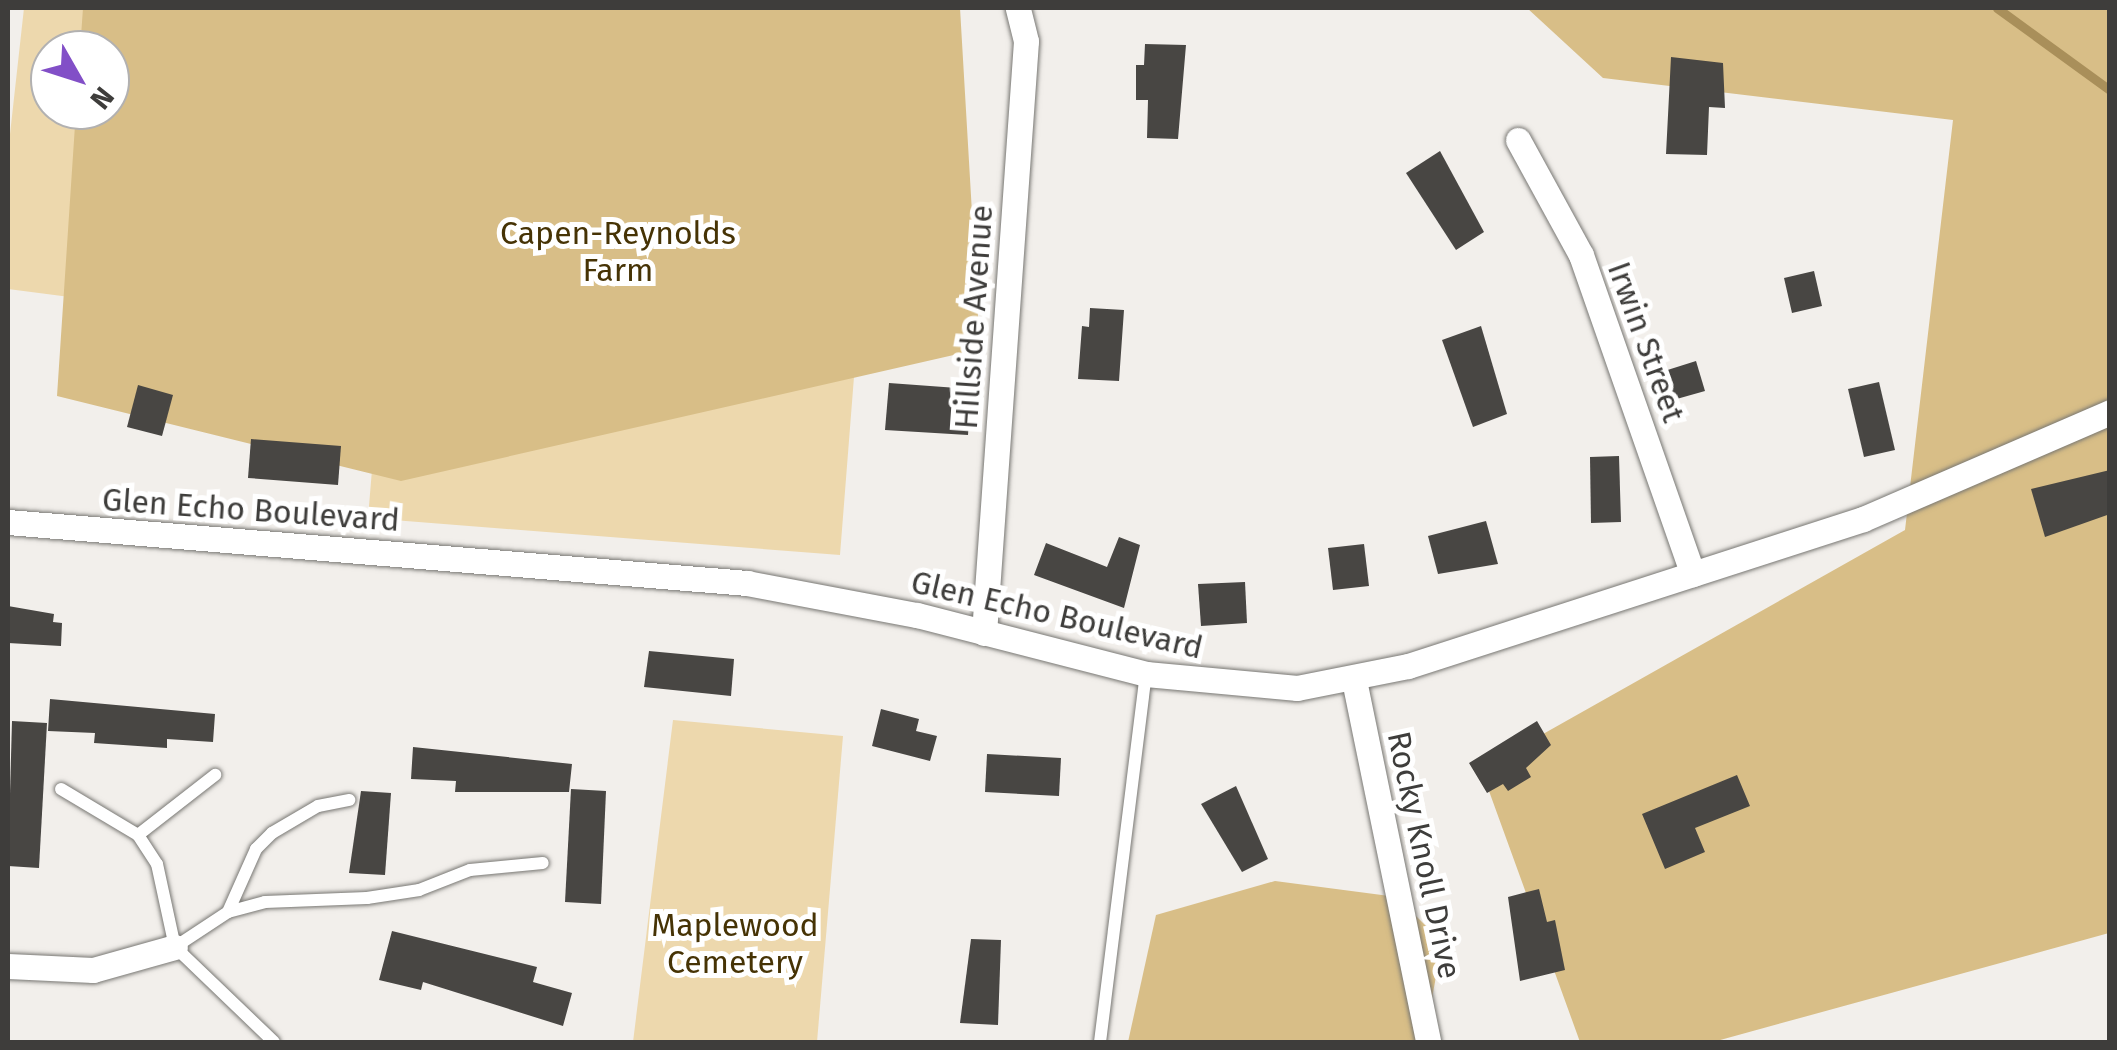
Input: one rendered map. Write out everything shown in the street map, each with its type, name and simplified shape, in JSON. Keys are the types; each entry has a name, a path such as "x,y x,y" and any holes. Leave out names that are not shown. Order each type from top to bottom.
{"street":[{"name":"Hillside Avenue","path":"984,633 1026,41 1018,8"},
{"name":"Irwin Street","path":"1518,140 1581,255 1693,574"},
{"name":"Glen Echo Boulevard","path":"8,522 705,578 847,600 1146,674 1241,686 1354,680 1693,574 1896,507 2110,412"},
{"name":"Rocky Knoll Drive","path":"1354,680 1428,1042"},
{"path":"8,966 94,970 175,948"}],"lane":[{"path":"1100,1042 1146,674"},
{"path":"138,835 214,775"},
{"path":"61,789 138,835 156,864 175,948 274,1042"},
{"path":"228,912 256,849 272,833 318,806 349,800"},
{"path":"175,948 228,912 265,902 367,898 420,890 470,870 543,863"}],"green space":[{"name":"Capen-Reynolds Farm","path":"24,8 883,8 840,555 368,518 384,325 232,318 8,289 8,152"},
{"name":"Capen-Reynolds Farm","path":"83,8 960,8 980,349 401,481 57,396 75,130 130,130 130,30 81,30"},
{"path":"1527,8 2109,8 2109,933 1713,1042 1580,1042 1481,769 1905,530 1953,120 1603,78"},
{"name":"Maplewood Cemetery","path":"673,720 843,736 817,1042 633,1042"},
{"path":"1275,881 1397,897 1435,935 1439,960 1424,1042 1128,1042 1156,915"}],"building":[{"path":"1145,44 1186,45 1178,139 1147,138 1148,100 1136,100 1136,65 1144,65"},
{"path":"1671,57 1723,63 1725,108 1709,107 1707,155 1666,154"},
{"path":"1440,151 1484,232 1456,250 1406,173"},
{"path":"1814,271 1822,306 1792,313 1784,278"},
{"path":"1090,308 1124,310 1119,381 1078,379 1082,326 1089,327"},
{"path":"1481,326 1507,414 1473,427 1442,340"},
{"path":"1696,361 1705,391 1666,402 1658,373"},
{"path":"1879,382 1895,450 1864,457 1848,389"},
{"path":"889,383 971,389 968,435 885,430"},
{"path":"138,385 173,395 162,436 127,427"},
{"path":"251,439 341,446 338,485 248,478"},
{"path":"1619,456 1621,522 1591,523 1590,457"},
{"path":"2110,470 2110,514 2045,537 2031,489"},
{"path":"1486,521 1498,564 1438,574 1428,536"},
{"path":"1119,537 1140,545 1124,608 1034,575 1046,543 1107,567"},
{"path":"1364,544 1369,586 1333,590 1328,548"},
{"path":"1245,582 1247,623 1201,626 1198,584"},
{"path":"8,606 54,614 53,622 62,623 61,646 8,643"},
{"path":"649,651 734,659 731,696 644,687"},
{"path":"50,699 215,714 213,742 167,739 167,748 94,743 95,733 48,731"},
{"path":"881,709 919,719 916,731 937,736 930,761 872,746"},
{"path":"12,721 47,723 39,868 8,866"},
{"path":"1537,721 1551,745 1526,768 1531,777 1508,791 1503,784 1487,793 1469,763"},
{"path":"413,747 572,764 569,792 455,792 456,781 411,779"},
{"path":"987,754 1061,758 1059,796 985,792"},
{"path":"1737,775 1750,806 1695,828 1705,852 1665,869 1642,814"},
{"path":"1236,786 1268,859 1242,872 1201,804"},
{"path":"571,789 606,791 601,904 565,902"},
{"path":"361,791 391,793 385,875 349,873"},
{"path":"1539,889 1547,922 1555,920 1565,970 1520,981 1508,897"},
{"path":"392,931 537,967 533,982 572,993 563,1026 423,982 421,990 379,980"},
{"path":"971,939 1001,940 998,1025 960,1023"}],"waterway":[{"path":"1997,8 2110,90"}]}
